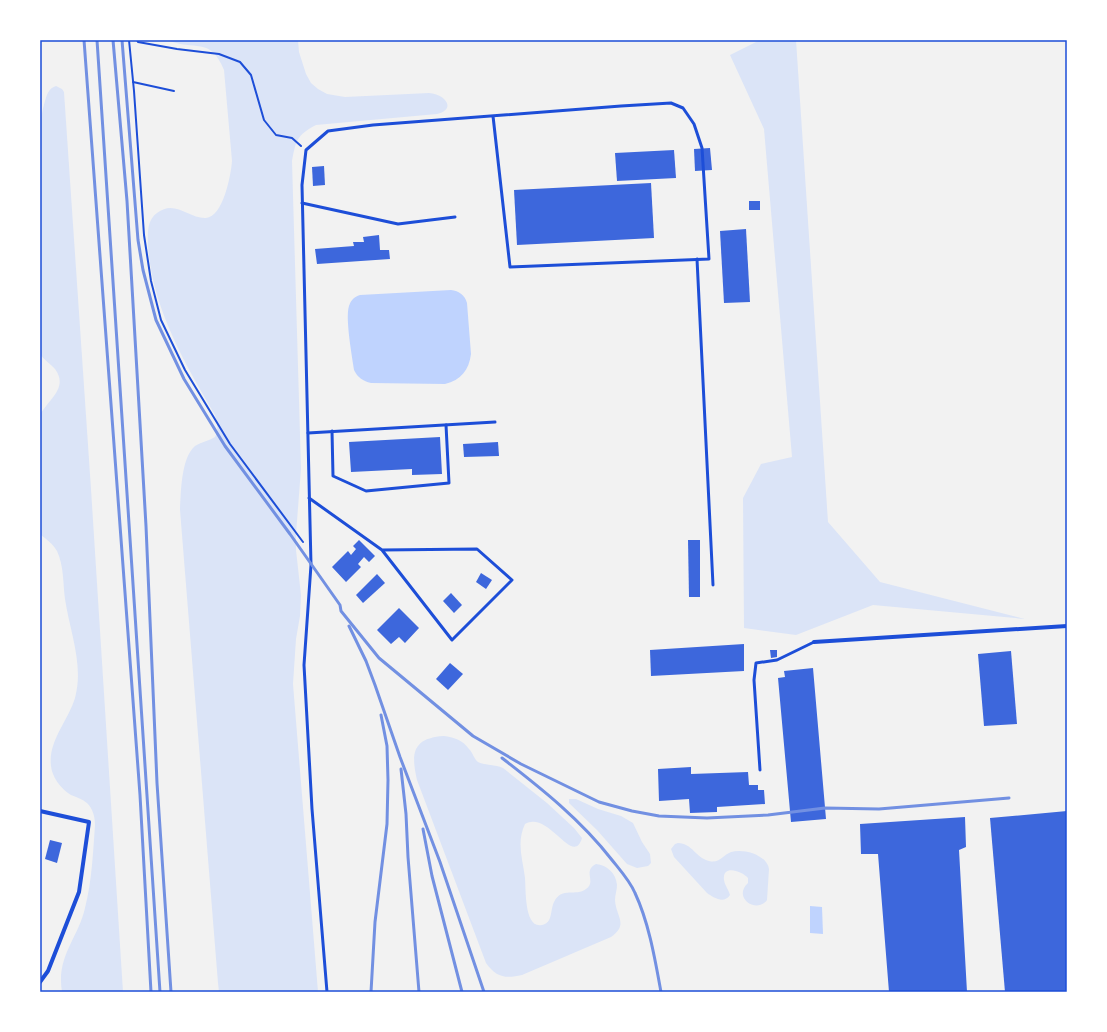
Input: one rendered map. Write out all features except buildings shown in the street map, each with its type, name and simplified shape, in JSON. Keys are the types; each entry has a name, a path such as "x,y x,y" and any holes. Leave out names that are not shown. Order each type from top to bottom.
{"street":[{"path":"814,642 1067,626"},
{"path":"40,811 89,822 79,892 48,971 40,982"}],"lane":[{"path":"327,992 312,809 304,665 311,565 302,203 302,185 306,150 328,131 373,125 493,116 671,103 683,108 694,124 702,148 709,258 510,268 493,116"},
{"path":"302,203 398,224 456,217"},
{"path":"696,259 712,585"},
{"path":"308,433 495,422"},
{"path":"332,431 333,476 366,490 449,483 446,425"},
{"path":"309,498 382,550 452,640 512,580 477,549 382,550"},
{"path":"760,770 754,680 756,663 777,660 814,642"}],"path":[{"path":"129,40 144,235 151,281 162,320 185,370 230,444 311,552"},
{"path":"137,40 138,42 177,50 219,54 240,62 251,75 264,120 276,136 292,138 306,150"},
{"path":"133,82 174,91"}],"shaded area":[{"path":"168,40 298,40 299,52 306,74 311,83 327,94 345,97 429,93 440,96 444,99 447,105 443,112 437,114 316,125 301,135 298,139 292,161 301,469 296,550 301,595 293,684 318,992 219,992 180,510 184,467 190,451 200,443 215,437 217,426 215,415 181,355 163,313 151,270 148,247 148,228 153,216 164,209 176,209 194,216 206,218 212,216 217,211 225,194 232,161 224,70 219,59 207,48 186,45"},
{"path":"760,40 796,40 828,522 880,582 1025,619 873,605 796,635 744,628 743,498 761,464 792,457 764,129 730,55"},
{"path":"56,86 64,92 123,992 62,992 61,979 65,958 82,919 85,908 92,866 95,819 89,805 79,798 71,795 58,782 51,766 52,748 75,698 78,673 75,648 65,599 61,563 55,548 40,534 40,415 56,394 60,382 59,376 55,369 40,354 40,128 42,112 47,96 50,90"},
{"path":"444,736 454,738 464,743 478,762 503,768 547,803 574,828 582,838 578,845 573,846 566,843 543,824 534,822 525,824 522,831 521,851 527,907 532,921 536,925 546,924 550,919 553,905 557,897 561,894 578,892 586,889 590,883 590,870 596,864 604,866 613,873 617,885 615,900 620,924 619,928 611,937 522,975 511,977 501,976 490,968 486,963 417,780 415,771 414,755 420,744 433,737"},
{"path":"569,799 576,799 598,809 621,816 633,823 642,842 650,854 651,863 648,866 637,868 627,864 597,830 569,803"},
{"path":"678,843 687,845 701,857 712,862 728,853 736,851 748,852 760,856 767,864 769,869 767,900 763,904 752,905 744,899 743,894 748,883 748,878 745,875 733,870 729,870 724,875 724,880 730,895 728,898 722,900 710,895 674,857 671,849"}],"water":[{"path":"451,290 457,291 461,294 467,303 471,354 468,365 460,377 445,384 371,383 359,377 354,370 348,328 348,312 353,299 360,295"},
{"path":"810,906 822,907 823,934 810,933"}],"railway":[{"path":"84,40 140,795 151,992"},
{"path":"97,40 160,992"},
{"path":"113,40 127,201 146,526 157,783 171,992"},
{"path":"122,40 138,240 143,270 156,320 184,379 225,446 340,605 341,611 379,658 473,736 521,764 599,802 632,811 659,816 707,818 768,815 825,808 879,809 1009,798"},
{"path":"349,626 366,661 375,685 400,757 440,862 484,992"},
{"path":"371,992 375,922 387,824 387,746 381,715"},
{"path":"502,758 546,793 574,818 600,845 628,880 640,905 648,929 661,992"},
{"path":"401,769 406,814 419,992"},
{"path":"423,829 432,876 462,992"}]}
